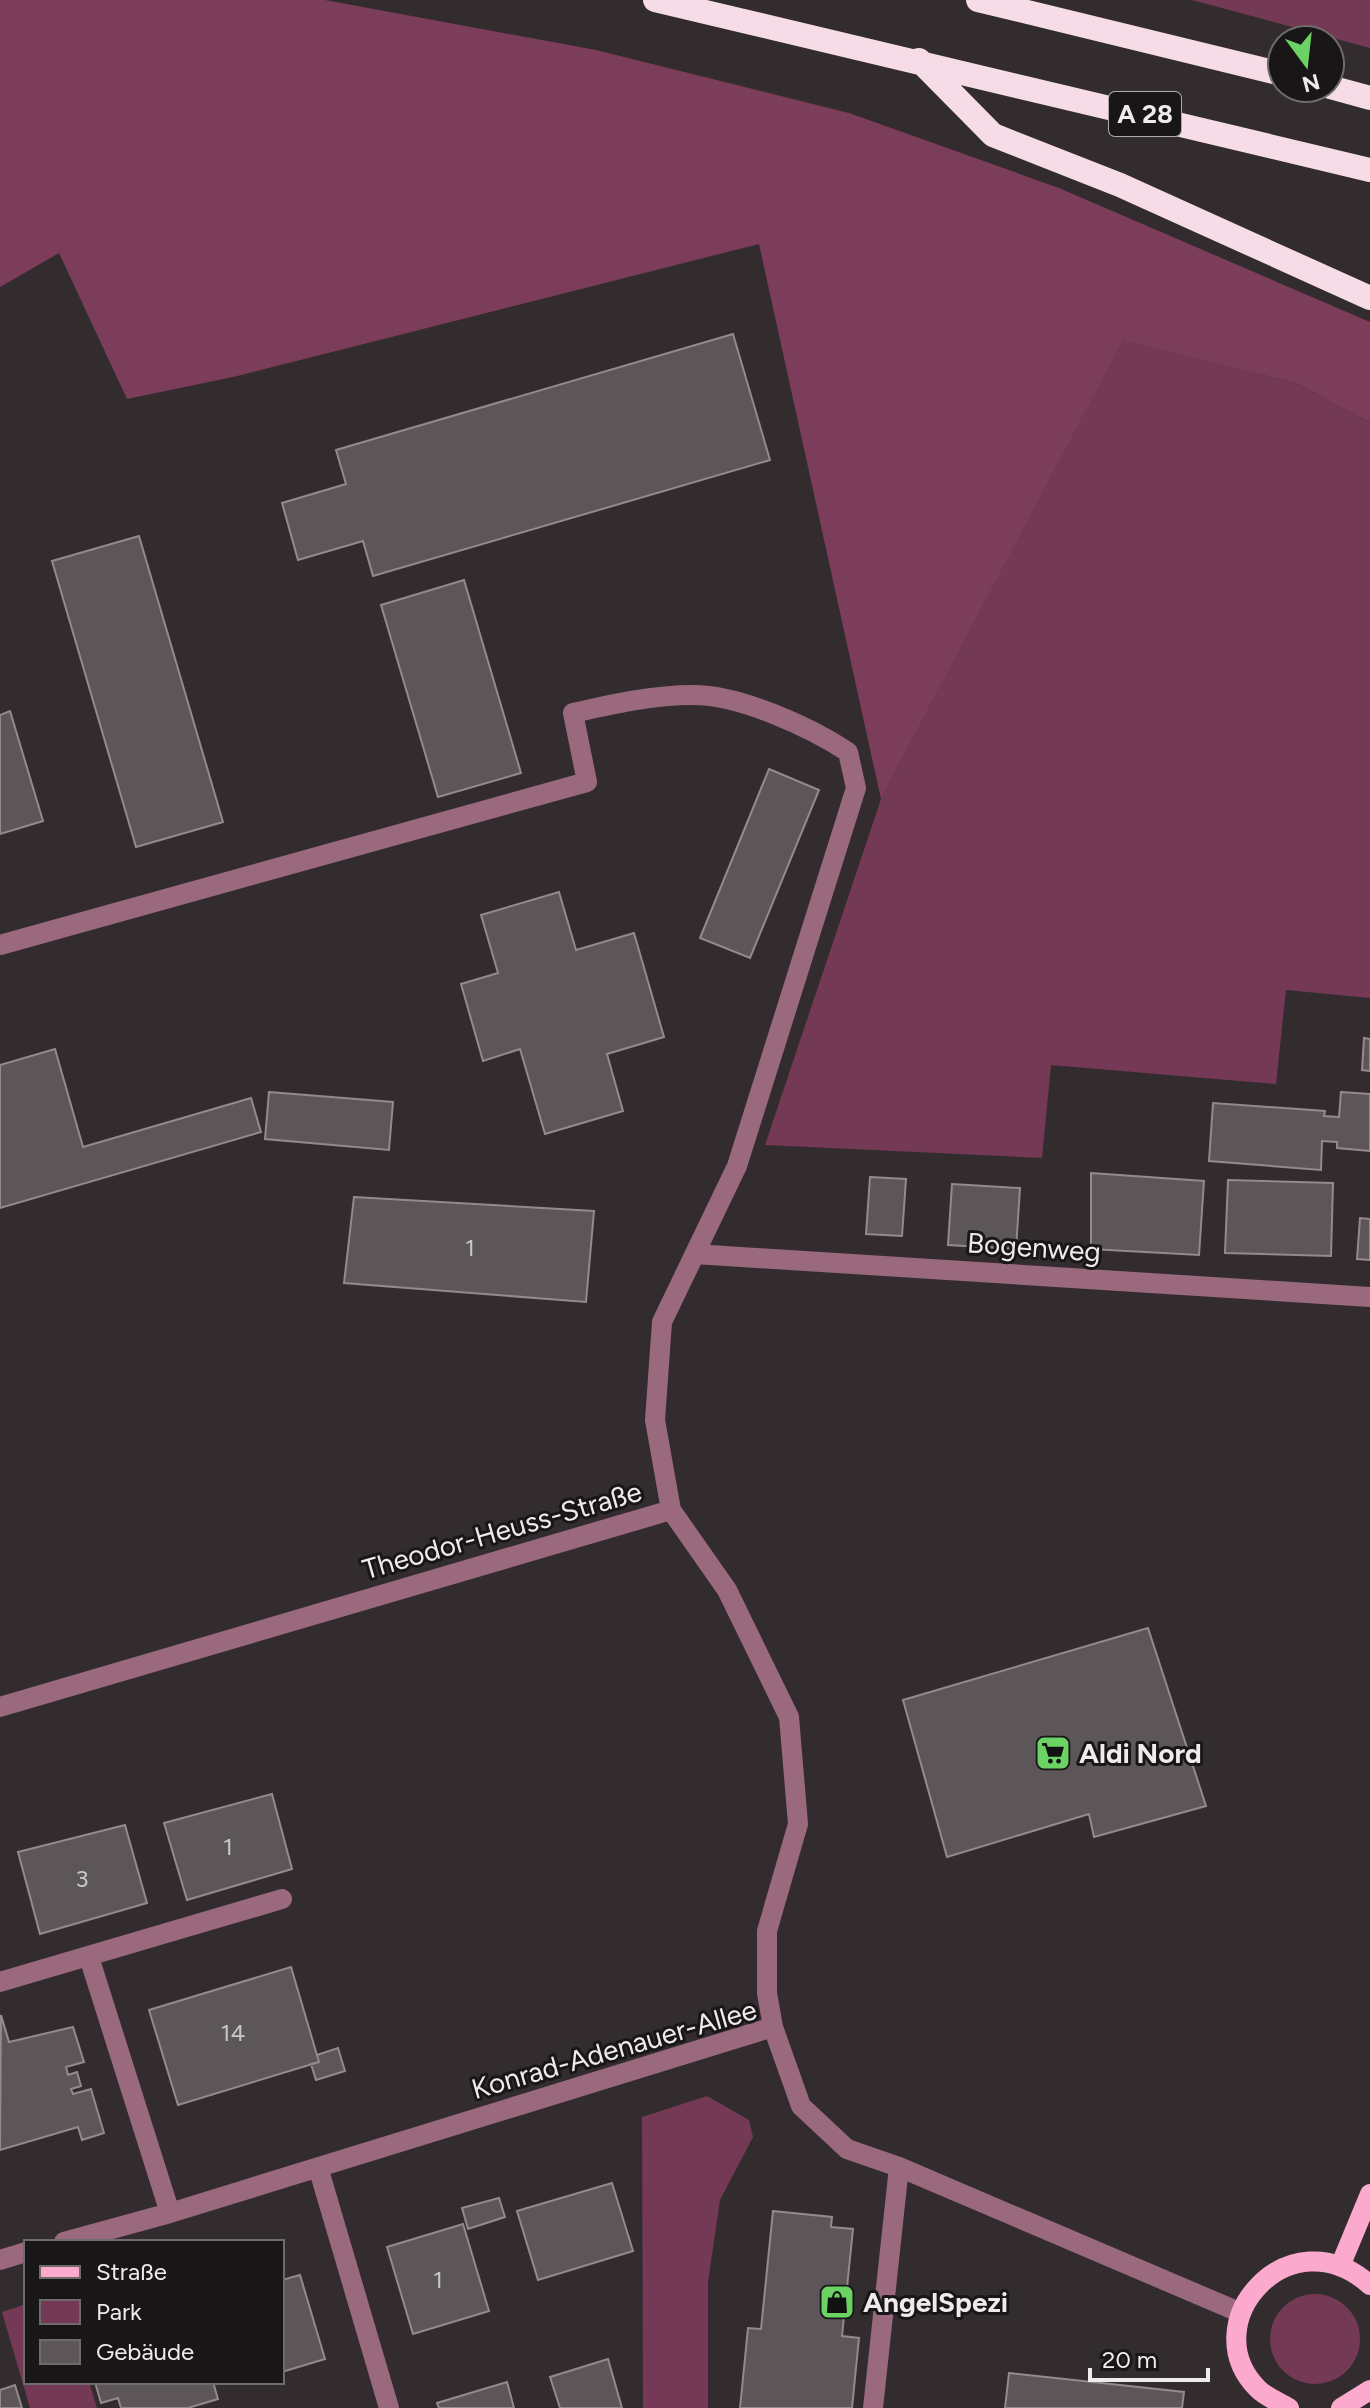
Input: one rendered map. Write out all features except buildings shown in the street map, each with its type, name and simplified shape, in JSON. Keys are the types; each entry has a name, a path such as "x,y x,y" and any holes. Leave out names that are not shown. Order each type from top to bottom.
{"highway":[{"name":"A 28","path":"655,0 919,60 1370,170"},
{"path":"978,0 1266,70"},
{"path":"919,60 993,135 1120,185 1370,298"},
{"path":"1346,91 1370,98"}],"main road":[{"path":"1341,2264 1370,2194"},
{"path":"1289,2408 1259,2391 1249,2378 1239,2353 1239,2312 1253,2291 1272,2273 1299,2262 1341,2264 1370,2285"},
{"path":"1341,2408 1370,2390"}],"street":[{"path":"0,945 587,782 573,713 623,702 696,694 808,726 848,752 856,788 737,1166 662,1322 655,1420 671,1510"},
{"name":"Bogenweg","path":"695,1254 1370,1297"},
{"name":"Theodor-Heuss-Straße","path":"0,1707 671,1510 727,1590 789,1717 798,1824 767,1931 767,1993 773,2027"},
{"path":"0,1982 282,1899"},
{"path":"89,1957 170,2213"},
{"name":"Konrad-Adenauer-Allee","path":"71,2240 170,2213 773,2027 801,2106 847,2149 899,2167 1239,2312"},
{"path":"318,2167 389,2408"},
{"path":"873,2408 899,2167"},
{"path":"0,2260 24,2253"}],"green space":[{"path":"1192,0 1370,0 1370,48 1346,42 1346,24 1281,24"},
{"path":"1123,339 1296,383 1370,423 1370,998 1286,990 1276,1084 1051,1065 1042,1158 765,1145 881,799"},
{"path":"707,2096 749,2120 753,2137 720,2200 708,2282 708,2408 643,2408 642,2117"},
{"path":"1306,2294 1324,2294 1340,2301 1353,2314 1360,2330 1360,2348 1353,2364 1340,2377 1324,2384 1306,2384 1290,2377 1277,2364 1270,2348 1270,2330 1277,2314 1290,2301"},
{"path":"24,2305 24,2384 90,2384 97,2408 30,2408 2,2312"}],"shaded area":[{"path":"0,0 325,0 596,50 849,113 1059,188 1370,322 1370,423 1296,383 1123,340 881,799 759,244 233,377 127,399 59,253 0,287"}],"place":[{"name":"Aldi Nord","path":"1053,1753"},
{"name":"AngelSpezi","path":"837,2302"}]}
